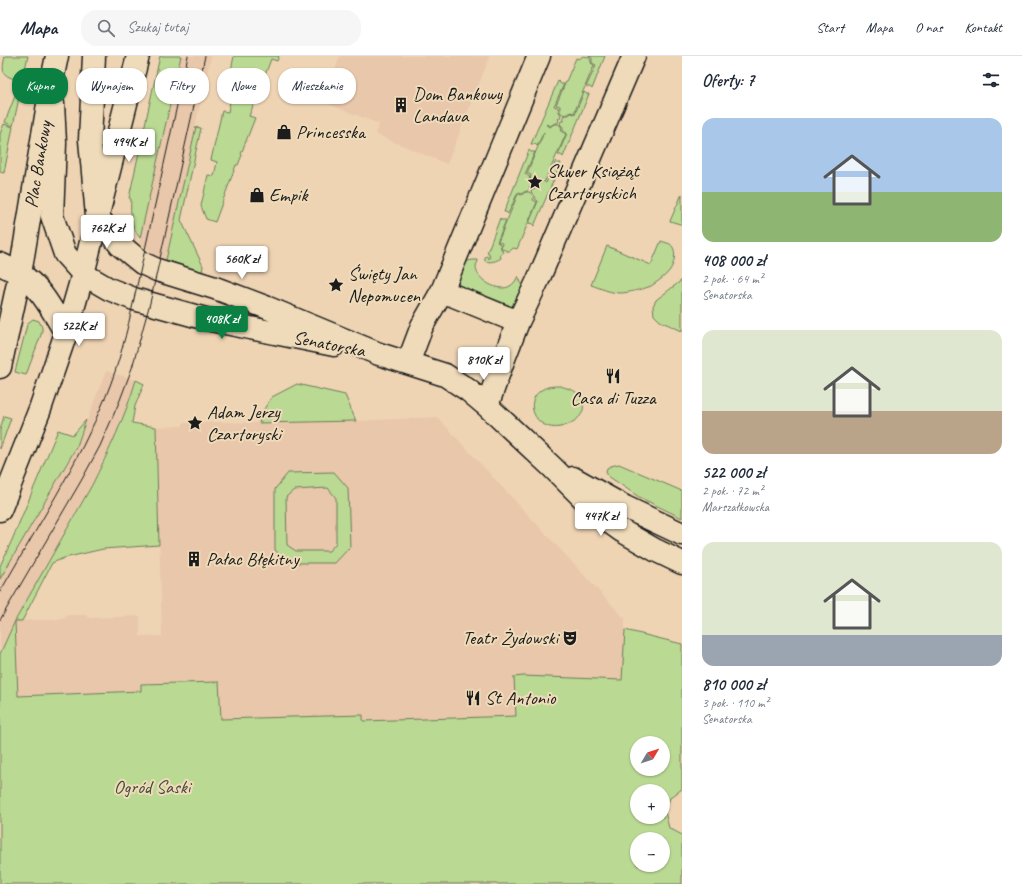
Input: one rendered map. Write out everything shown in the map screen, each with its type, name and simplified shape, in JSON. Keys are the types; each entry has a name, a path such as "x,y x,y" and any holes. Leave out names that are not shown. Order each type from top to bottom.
{"street":[{"name":"Plac Bankowy","path":"54,68 57,56"},
{"path":"94,56 90,140 97,216"},
{"path":"0,510 40,409 66,333 83,274 138,56"},
{"path":"408,363 422,326 442,291 539,56"},
{"path":"487,406 518,322 541,273 634,56"},
{"name":"Plac Bankowy","path":"0,368 20,274 48,104"},
{"name":"Senatorska","path":"53,104 55,143 52,216 65,254 83,274 109,289 134,299 206,319 379,354"},
{"name":"Senatorska","path":"97,216 120,245 142,263 157,270 216,288 379,354 445,375 468,390 487,406 552,467 601,516 622,531 655,550 682,563"},
{"path":"0,264 20,274 36,287 66,333"},
{"path":"442,291 518,322"},
{"name":"Senatorska","path":"552,467 624,507 682,534"}],"shaded area":[{"path":"181,56 211,56 208,68 178,68"},
{"name":"Dom Bankowy Landaua","path":"340,56 490,56 447,164 375,134 379,124 328,104 356,104 356,68 336,68"},
{"path":"170,104 200,104 166,260 155,255 139,242"},
{"path":"106,371 136,380 131,398 119,430 92,485 15,621 64,619 67,615 86,615 90,618 140,616 140,636 162,636 156,427 183,426 183,423 356,421 437,417 625,619 617,776 363,721 363,715 221,719 219,682 141,684 142,691 18,696 15,622 0,654 0,579 77,446"}],"green space":[{"path":"5,56 28,56 25,68 12,68 12,78 5,74 3,68"},
{"path":"160,56 181,56 178,68 157,68"},
{"path":"234,56 279,56 277,61 271,59 268,68 232,68"},
{"path":"583,56 589,57 591,63 594,65 574,113 571,112 564,115 560,112 560,106 556,105 576,58 579,59"},
{"path":"589,56 605,56 592,89 590,87 586,87 596,65 592,63 592,58"},
{"path":"155,79 155,104 170,104 140,238 133,225 131,215 131,199 129,198"},
{"path":"558,81 561,84 564,84 554,106 559,108 558,110 561,115 558,119 558,123 555,123 550,126 547,124 546,125 550,127 554,124 558,124 561,126 562,132 566,134 545,181 542,180 546,183 556,161 561,163 534,226 533,224 529,223 538,201 531,192 532,189 534,190 535,188 533,187 535,185 542,181 537,183 530,180 531,175 527,173 544,132 537,146 535,144 531,144"},
{"path":"584,92 589,94 563,157 558,155 567,133 563,131 563,127 560,124 561,121 564,120 562,119 564,115 569,115 571,113 575,114"},
{"path":"12,104 18,104 13,126 5,122"},
{"path":"230,104 254,104 249,116 255,118 215,222 206,219 201,206 208,175 214,176 217,162 211,160 222,111 228,112"},
{"path":"4,124 13,127 4,173 0,172 0,134"},
{"path":"196,127 201,128 181,220 203,266 202,272 166,260"},
{"path":"529,150 531,152 535,152 525,174 529,176 530,181 533,183 529,187 531,189 530,190 521,194 518,192 508,214 504,212"},
{"path":"525,192 529,192 533,197 533,200 537,202 517,249 513,248 510,251 507,251 501,248 502,243 498,242 518,194 522,195"},
{"path":"682,194 682,224 680,224 670,221"},
{"path":"500,218 501,220 506,220 497,242 500,244 503,253 500,256 501,258 489,262 485,261 485,257 487,256 489,259 490,258 489,253 487,253"},
{"path":"661,241 670,244 674,250 674,261 668,273 651,286 636,291 617,293 591,285 607,246 651,265"},
{"path":"473,260 478,260 476,267 477,272 484,281 494,286 505,288 510,286 514,283 518,276 522,287 517,305 512,308 460,287 457,278 463,264"},
{"path":"682,280 682,331 660,321 654,315 653,306 656,300"},
{"path":"33,319 39,321 42,327 42,332 26,375 15,372 27,325"},
{"path":"136,380 144,384 135,406 132,423 156,427 159,545 103,549 64,558 52,563 22,621 15,621 92,485 116,434"},
{"path":"297,384 345,395 356,421 259,423 262,412 272,397"},
{"path":"560,386 577,393 580,396 583,403 583,410 577,419 564,426 552,427 543,424 536,418 533,409 533,401 538,393 548,387"},
{"path":"4,416 11,418 0,449 0,430"},
{"path":"86,420 77,446 0,579 0,566 58,430 73,435"},
{"path":"619,464 682,491 682,518 639,497 608,476 606,472 607,468"},
{"path":"334,472 348,488 350,547 335,563 289,563 275,550 275,489 288,473","holes":["328,488 336,498 336,543 329,551 296,551 287,545 286,497 294,490"]},
{"name":"Ogród Saski","path":"15,621 18,696 141,691 141,684 219,682 221,719 363,715 363,721 516,716 514,677 523,676 622,680 625,630 682,644 682,789 670,798 670,784 630,784 630,824 668,824 669,828 682,835 682,884 0,884 0,654"}],"tram line":[{"path":"0,592 70,471 95,421 115,372 128,324 188,56"},
{"path":"0,620 100,446 132,368 150,303 205,56"}],"place":[{"name":"Dom Bankowy Landaua","path":"401,105"},
{"name":"Princesska","path":"284,132"},
{"name":"Skwer Książąt Czartoryskich","path":"535,182"},
{"name":"Empik","path":"257,195"},
{"name":"Święty Jan Nepomucen","path":"336,285"},
{"name":"Casa di Tuzza","path":"613,376"},
{"name":"Adam Jerzy Czartoryski","path":"195,423"},
{"name":"Pałac Błękitny","path":"194,559"},
{"name":"Teatr Żydowski","path":"570,638"},
{"name":"St Antonio","path":"473,698"}]}
